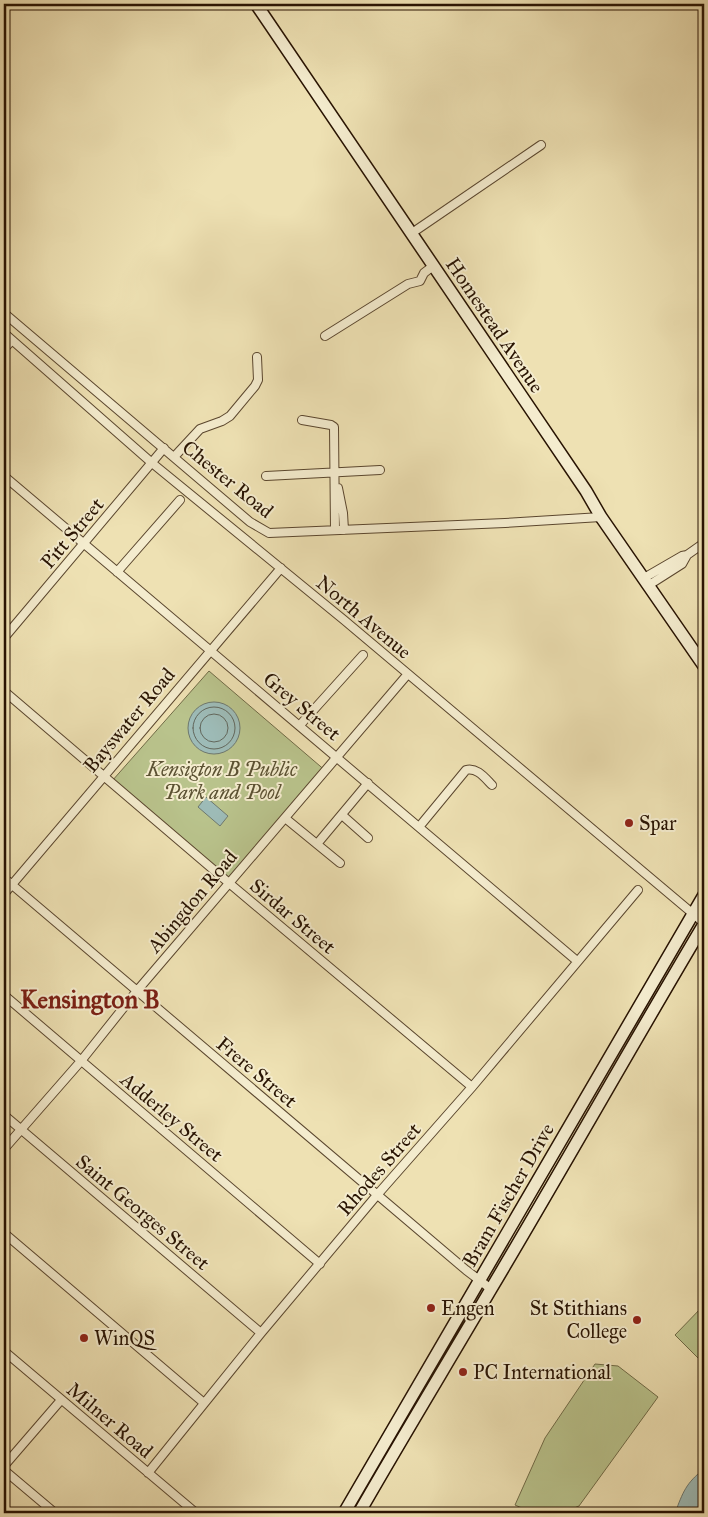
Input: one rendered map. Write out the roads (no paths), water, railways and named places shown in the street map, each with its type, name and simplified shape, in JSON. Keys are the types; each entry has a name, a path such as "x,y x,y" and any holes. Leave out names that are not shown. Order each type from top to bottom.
{"main road":[{"name":"Homestead Avenue","path":"256,4 412,233 428,270 586,492 601,517 704,666"},
{"name":"Bram Fischer Drive","path":"344,1513 704,895"},
{"name":"Bram Fischer Drive","path":"359,1513 704,923"}],"street":[{"path":"412,233 541,145"},
{"path":"325,336 408,284 416,274 428,270"},
{"name":"Chester Road","path":"4,313 263,531 273,534 495,524 601,517"},
{"name":"North Avenue","path":"4,333 152,462 704,923"},
{"path":"4,349 12,340"},
{"path":"174,457 200,429 222,422 230,416 255,386 258,380 257,356"},
{"path":"302,420 334,427 335,474 343,513 340,530"},
{"name":"Pitt Street","path":"4,638 164,448"},
{"path":"266,476 335,474 380,470"},
{"name":"Grey Street","path":"4,476 578,961"},
{"path":"117,572 180,500"},
{"path":"647,582 682,556 687,555 704,543"},
{"name":"Bayswater Road","path":"4,894 281,568"},
{"path":"300,725 363,655"},
{"name":"Abingdon Road","path":"4,1149 81,1061 136,992 407,675"},
{"name":"Sirdar Street","path":"4,691 472,1088"},
{"path":"419,827 466,770 476,770 492,784"},
{"path":"317,844 368,783"},
{"path":"342,815 368,838"},
{"path":"285,818 340,864"},
{"name":"Frere Street","path":"4,878 136,992 491,1289"},
{"name":"Rhodes Street","path":"148,1473 261,1333 377,1195 472,1088 638,890"},
{"name":"Adderley Street","path":"4,995 320,1264"},
{"name":"Saint Georges Street","path":"4,1115 261,1333"},
{"path":"4,1233 204,1403"},
{"name":"Milner Road","path":"4,1351 196,1513"},
{"path":"4,1466 61,1400"},
{"path":"4,1470 55,1513"}],"water":[{"path":"214,702 224,704 232,710 238,718 240,728 238,738 232,746 224,752 214,754 204,752 196,746 190,738 188,728 190,718 196,710 204,704"},
{"path":"206,797 228,816 220,826 198,807"},
{"path":"704,1469 704,1513 675,1513 686,1488"}],"place":[{"name":"Spar","path":"629,823"},
{"name":"Engen","path":"431,1308"},
{"name":"St Stithians College","path":"637,1320"},
{"name":"WinQS","path":"84,1338"},
{"name":"PC International","path":"463,1372"}],"district":[{"name":"Kensington B","path":"90,999"}],"park label":[{"name":"Kensigton B Public Park and Pool","path":"222,780"}]}
